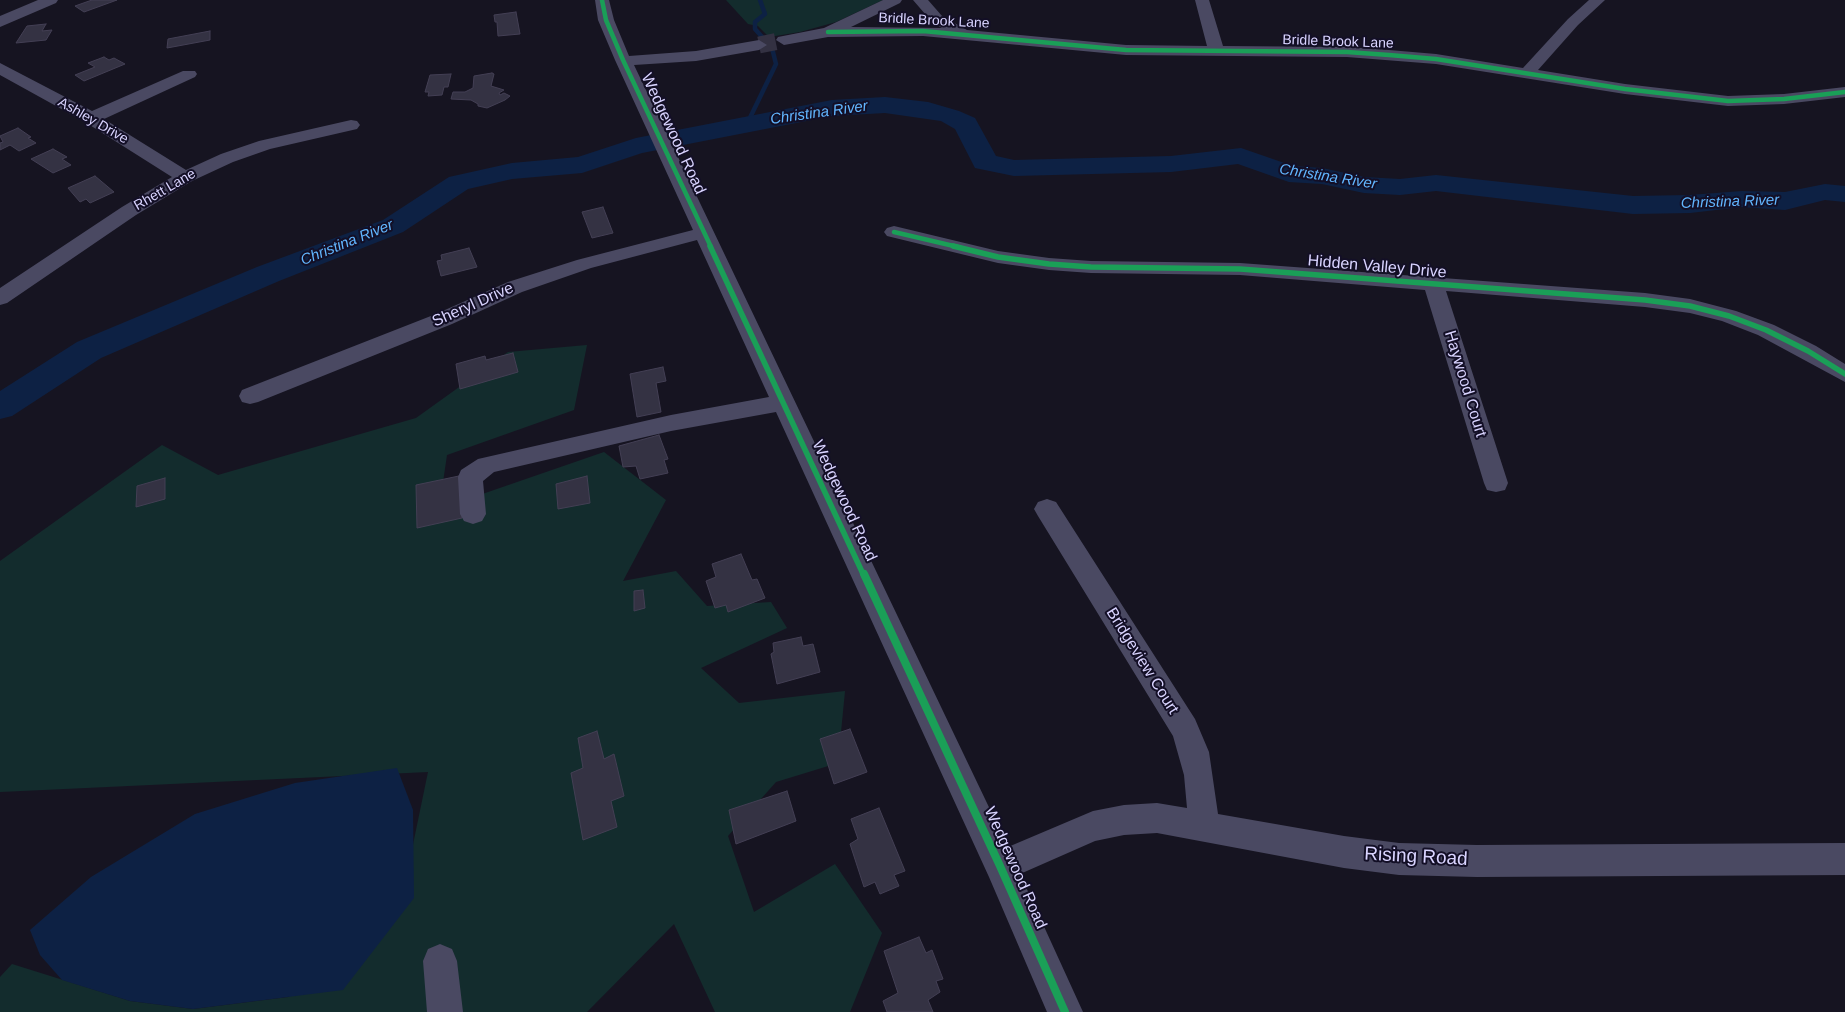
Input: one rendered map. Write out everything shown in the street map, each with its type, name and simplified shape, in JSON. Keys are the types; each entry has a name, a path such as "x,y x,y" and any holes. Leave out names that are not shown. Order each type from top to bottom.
{"street":[{"path":"0,22 51,0"},
{"name":"Wedgewood Road","path":"602,0 606,20 623,60 1000,866 1064,1012"},
{"path":"784,40 828,32 895,0"},
{"path":"920,0 937,19 962,34"},
{"path":"1202,0 1217,52"},
{"path":"1527,73 1573,22 1598,0"},
{"name":"Bridle Brook Lane","path":"828,32 890,30 962,34 1126,50 1380,54 1436,59 1685,97 1728,101 1784,99 1845,92"},
{"path":"623,60 639,61 696,56 760,44"},
{"path":"635,85 664,67 696,56"},
{"name":"Ashley Drive","path":"0,68 91,118 185,177"},
{"path":"91,118 189,74"},
{"name":"Rhett Lane","path":"0,298 129,211 185,177 227,158 265,145 351,125"},
{"name":"Hidden Valley Drive","path":"894,232 998,257 1091,268 1240,269 1644,300 1690,306 1729,316 1766,330 1808,351 1845,374"},
{"name":"Sheryl Drive","path":"250,396 444,319 515,286 601,259 703,233"},
{"name":"Haywood Court","path":"1434,285 1496,483"},
{"path":"473,514 470,477 487,465 671,423 782,403"},
{"name":"Bridgeview Court","path":"1047,509 1185,729 1194,752 1199,775 1204,825"},
{"name":"Rising Road","path":"1000,866 1093,826 1116,821 1156,818 1204,825 1344,852 1399,859 1477,861 1845,859"},
{"path":"440,961 445,1012"}],"green space":[{"path":"726,0 883,0 836,22 800,32 769,37 758,26 748,24"},
{"path":"587,345 574,410 447,455 439,509 604,452 666,500 623,581 676,571 707,606 771,602 787,628 701,668 739,703 845,691 838,763 776,782 728,836 754,912 835,864 882,933 850,1012 715,1012 674,924 587,1012 0,1012 0,977 12,964 130,1001 193,1009 288,997 364,958 398,917 428,772 0,792 0,561 162,445 218,475 416,418 508,352"}],"water":[{"path":"397,768 413,810 414,898 343,990 193,1009 130,1001 62,980 40,955 30,930 91,877 195,814 295,783"}],"building":[{"path":"92,0 117,0 84,12 75,6"},
{"path":"516,12 520,34 498,36 497,22 495,22 494,15"},
{"path":"46,24 42,31 52,30 46,40 16,43 27,26"},
{"path":"210,31 210,40 167,48 168,39"},
{"path":"104,57 109,60 114,58 125,64 84,81 75,75 95,67 88,63"},
{"path":"451,74 448,87 444,87 442,95 428,96 429,92 425,92 430,75"},
{"path":"494,74 491,86 504,90 499,93 500,95 504,93 510,96 505,100 487,108 478,106 478,104 471,100 451,99 453,92 465,92 473,88 474,76"},
{"path":"18,128 36,143 19,151 10,145 0,150 0,143 3,142 0,136"},
{"path":"53,149 67,157 62,159 71,165 53,173 31,159"},
{"path":"95,176 114,192 90,203 86,199 80,202 68,188"},
{"path":"603,207 613,233 592,238 582,212"},
{"path":"469,248 477,267 441,276 437,261 442,260 441,255"},
{"path":"513,353 518,372 460,389 456,364 485,356 486,360"},
{"path":"663,367 666,381 656,383 661,412 637,417 630,374"},
{"path":"659,435 668,459 664,460 668,473 640,479 636,466 623,467 619,446"},
{"path":"459,476 462,518 417,528 416,485"},
{"path":"587,476 590,503 558,509 556,484"},
{"path":"165,478 165,499 136,507 137,486"},
{"path":"741,554 752,580 757,579 765,598 728,612 726,605 715,608 706,581 716,577 712,564"},
{"path":"643,590 645,608 634,611 634,591"},
{"path":"801,637 803,646 813,644 820,672 777,684 771,654 774,652 773,643"},
{"path":"850,729 867,772 834,784 820,739"},
{"path":"597,731 604,759 614,754 624,796 611,801 617,827 583,840 571,773 583,768 578,738"},
{"path":"787,791 796,821 736,844 729,810"},
{"path":"879,808 905,871 894,875 899,886 880,894 875,882 864,887 850,844 858,839 851,819"},
{"path":"919,937 926,953 932,950 943,979 936,981 940,992 928,1000 933,1012 887,1012 883,1001 898,993 884,951"}],"waterway":[{"path":"746,126 776,64 772,48 755,29 755,22 765,14 760,0"},
{"name":"Christina River","path":"0,407 89,350 268,274 393,226 459,183 512,171 582,165 636,146 832,108 885,105 928,110 950,116 966,124 985,162 1014,168 1171,164 1241,156 1289,174 1322,176 1364,185 1400,187 1436,183 1633,205 1690,204 1742,199 1785,201 1825,192 1845,194"}],"tunnel":[{"path":"759,45 784,40"}],"cycle path":[{"path":"602,0 606,20 623,60 1000,866 1065,1012"},
{"path":"828,32 923,31 1126,50 1347,52 1389,55 1436,59 1625,89 1728,101 1784,99 1845,92"},
{"path":"894,232 998,257 1049,264 1091,267 1240,269 1645,300 1690,306 1729,316 1766,330 1808,351 1845,374"}]}
